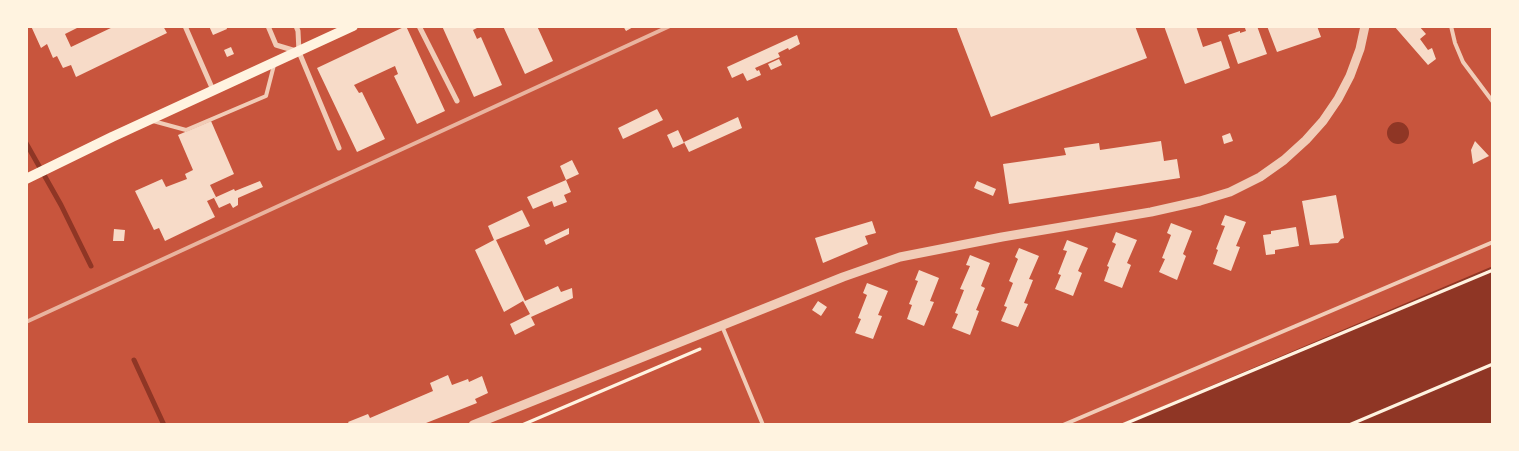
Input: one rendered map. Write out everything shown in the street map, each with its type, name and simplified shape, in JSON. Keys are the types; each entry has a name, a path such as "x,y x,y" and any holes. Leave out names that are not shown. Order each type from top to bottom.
{"main road":[{"path":"26,179 112,137 353,26"}],"street":[{"path":"185,26 213,91"},
{"path":"268,26 276,45 299,52"},
{"path":"296,26 299,52 338,148"},
{"path":"419,26 457,101"},
{"path":"473,425 844,277 900,257 1002,236 1151,212 1230,192 1260,177 1284,160 1323,121 1338,99 1350,76 1360,49 1365,26"}],"lane":[{"path":"1451,26 1455,43 1463,62 1493,102"},
{"path":"149,120 186,130 266,96 275,63"},
{"path":"1486,93 1493,96"},
{"path":"1063,425 1493,242"},
{"path":"722,326 763,425"}],"path":[{"path":"1122,425 1493,270"},
{"path":"522,425 704,348"},
{"path":"1349,425 1493,364"}],"shaded area":[{"path":"1398,122 1406,125 1409,133 1406,141 1398,144 1390,141 1387,133 1390,125"},
{"path":"1493,266 1493,425 1119,425"}],"building":[{"path":"31,26 81,26 65,34 71,47 115,26 163,26 167,33 76,77 71,65 63,68 57,56 53,58 47,44 41,48"},
{"path":"209,26 226,26 227,29 213,35"},
{"path":"406,26 445,111 417,124 394,76 398,74 395,66 354,85 359,93 362,92 385,139 357,152 317,68"},
{"path":"442,26 481,26 473,30 477,39 481,37 502,85 474,97"},
{"path":"503,26 537,26 553,61 525,74"},
{"path":"623,26 635,26 626,31"},
{"path":"956,26 1135,26 1147,58 991,117"},
{"path":"1164,26 1196,26 1203,47 1221,41 1230,68 1185,84"},
{"path":"1257,26 1267,54 1238,64 1228,35 1246,31 1245,28"},
{"path":"1267,26 1317,26 1321,37 1277,52"},
{"path":"1394,26 1419,26 1426,34 1420,39 1428,50 1432,48 1436,59 1428,65"},
{"path":"797,35 800,44 778,53 780,57 755,68 757,71 759,70 761,75 747,81 743,73 732,78 727,67"},
{"path":"231,47 234,54 227,57 224,50"},
{"path":"779,59 782,65 771,70 768,64"},
{"path":"657,109 663,120 623,139 618,128"},
{"path":"738,117 742,128 689,152 684,142"},
{"path":"211,121 234,174 210,185 216,197 207,201 215,217 165,241 159,228 154,230 135,191 162,179 166,187 187,179 185,174 193,170 178,135"},
{"path":"678,130 684,143 673,148 667,135"},
{"path":"1230,133 1233,141 1224,144 1222,136"},
{"path":"1161,141 1164,161 1177,159 1180,178 1009,204 1003,164 1066,155 1064,148 1099,143 1100,150"},
{"path":"1475,141 1489,156 1473,164 1471,150"},
{"path":"572,160 579,174 566,180 560,166"},
{"path":"566,180 571,192 564,195 567,202 554,207 552,201 533,209 527,197"},
{"path":"260,181 263,187 238,198 238,205 233,208 230,203 219,208 214,198 234,189 235,191"},
{"path":"977,181 996,189 993,196 974,188"},
{"path":"1336,195 1344,238 1338,243 1310,245 1302,201"},
{"path":"522,210 530,226 496,240 525,301 558,286 561,292 572,288 573,298 531,317 535,325 515,335 510,324 530,314 523,301 504,312 475,250 494,240 488,226"},
{"path":"1225,215 1246,222 1236,246 1240,247 1231,271 1213,264 1218,250 1216,249 1225,226 1221,225"},
{"path":"872,221 876,233 865,236 868,244 823,263 815,238"},
{"path":"1171,223 1192,231 1183,254 1186,256 1177,280 1159,272 1165,259 1162,258 1171,235 1167,233"},
{"path":"1296,227 1299,246 1275,250 1275,254 1266,255 1263,235 1271,234 1271,231"},
{"path":"569,228 569,234 546,245 544,240"},
{"path":"114,229 125,230 124,241 113,241"},
{"path":"1116,232 1137,240 1127,263 1131,265 1122,288 1104,281 1109,267 1107,266 1116,244 1112,242"},
{"path":"1067,240 1088,248 1078,271 1082,273 1073,296 1055,289 1061,275 1058,274 1067,251 1063,250"},
{"path":"1019,248 1039,256 1029,279 1033,280 1024,303 1028,304 1018,327 1001,321 1007,307 1004,306 1013,283 1009,281 1018,259 1015,257"},
{"path":"970,255 990,263 981,286 985,288 976,310 979,311 970,335 952,328 958,314 955,313 964,290 960,289 970,266 966,265"},
{"path":"919,270 939,278 930,301 934,302 924,326 907,319 912,305 909,304 918,281 915,280"},
{"path":"867,283 888,291 878,315 882,316 873,339 855,333 861,319 858,318 867,295 863,293"},
{"path":"818,301 827,307 821,316 812,310"},
{"path":"448,375 452,385 468,379 469,382 482,376 488,393 475,399 477,403 421,425 350,425 348,422 368,414 370,418 433,391 430,383"}],"waterway":[{"path":"26,143 61,205 91,266"},
{"path":"134,360 164,425"}],"railway":[{"path":"26,322 670,26"}]}
